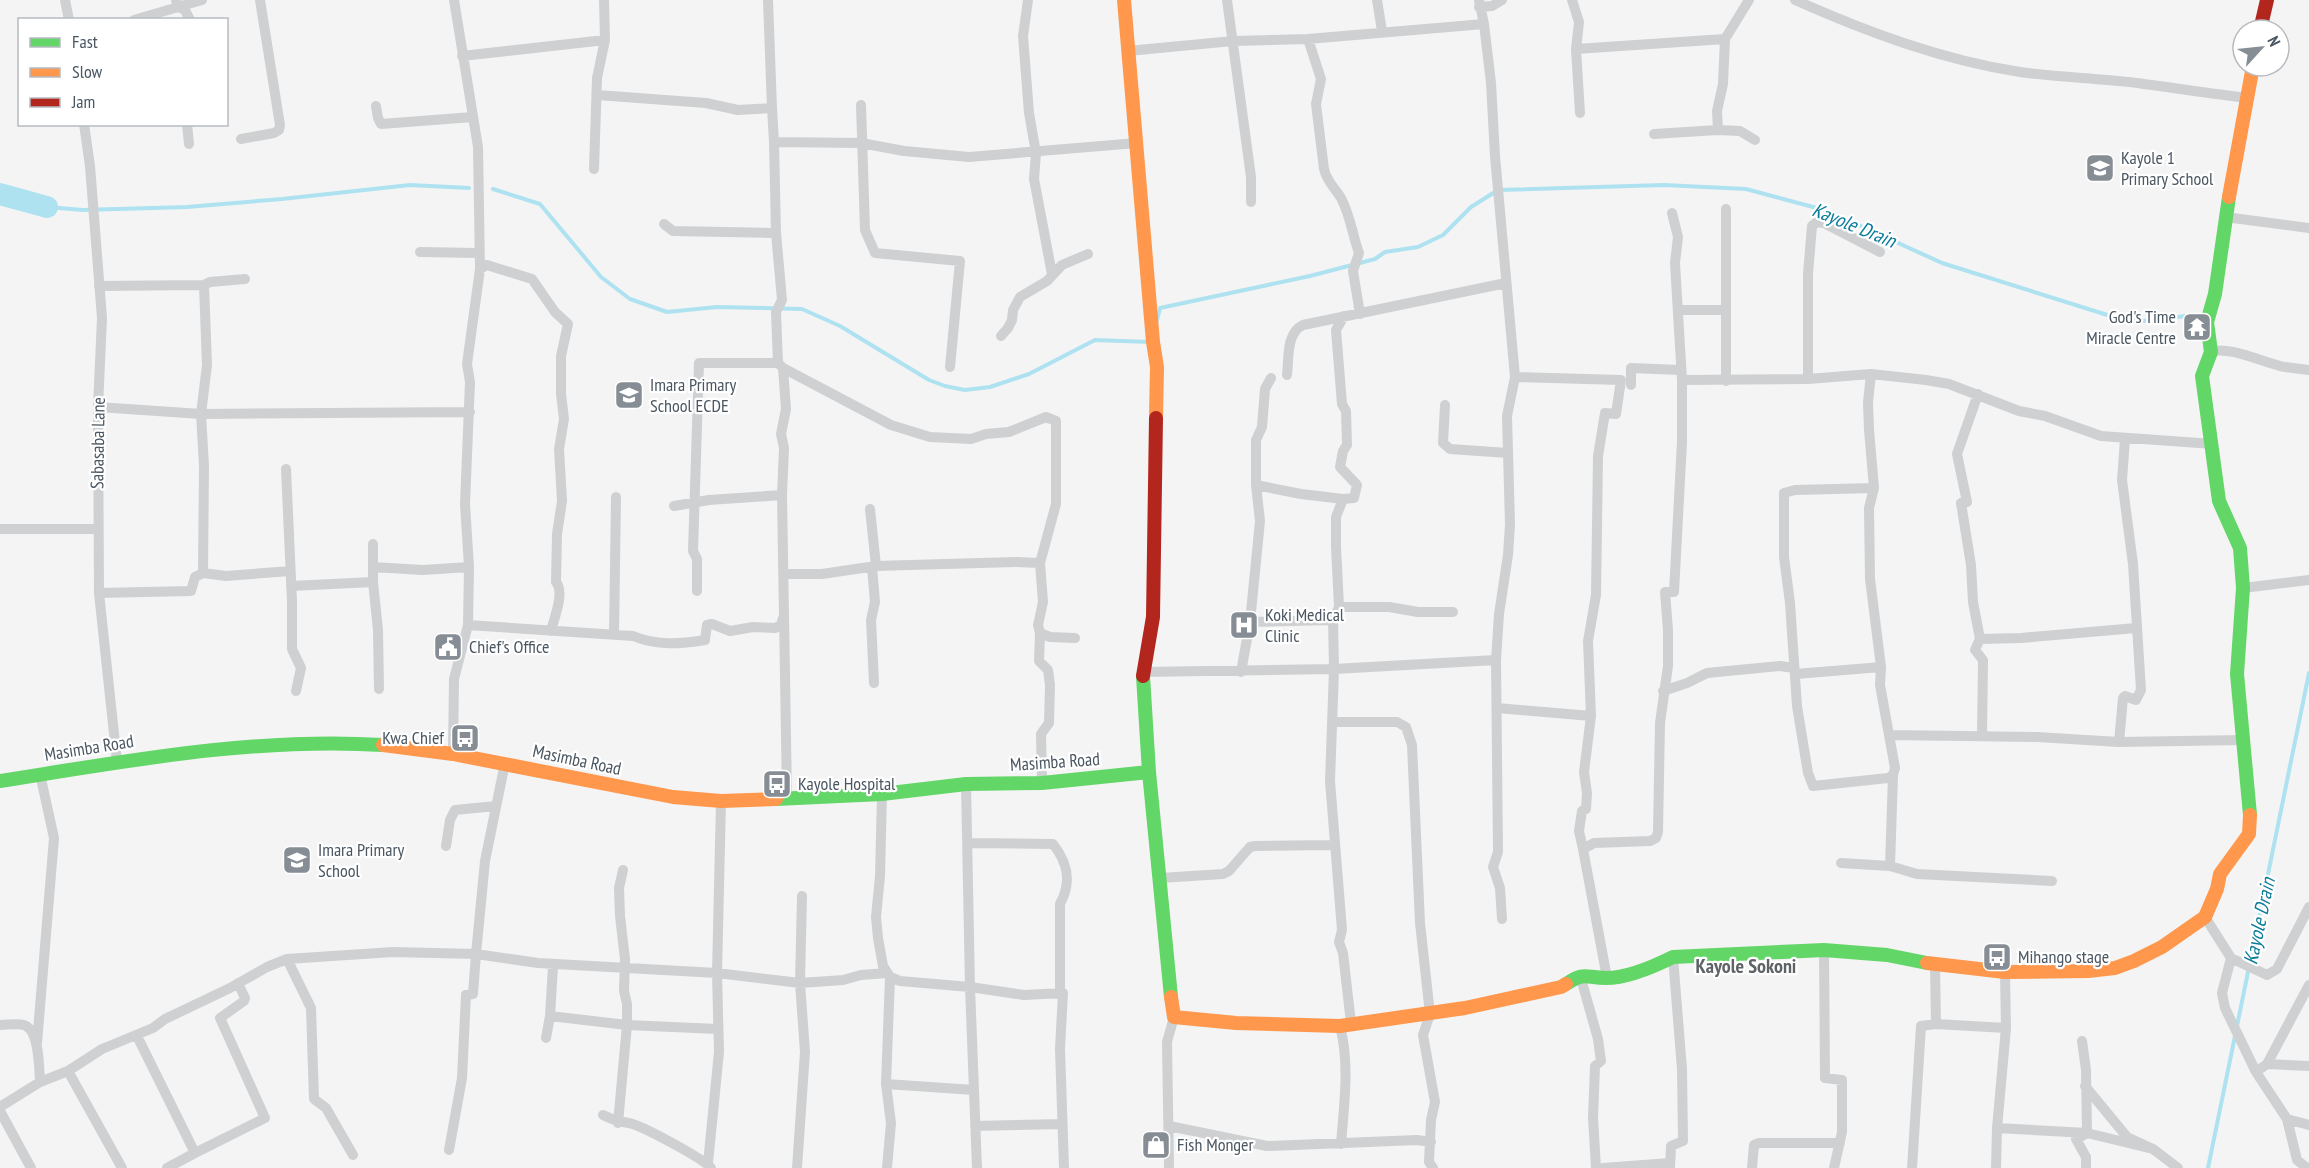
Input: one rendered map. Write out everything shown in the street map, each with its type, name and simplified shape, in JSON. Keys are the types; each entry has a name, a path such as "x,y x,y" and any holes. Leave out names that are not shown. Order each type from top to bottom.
{"street":[{"path":"65,0 69,18"},
{"path":"139,18 177,4 202,0"},
{"path":"241,139 274,133 279,130 280,125 260,0"},
{"path":"453,753 454,679 468,625 470,567 465,504 471,382 467,364 480,269 478,147 454,0"},
{"path":"594,169 597,78 605,40 604,0"},
{"path":"768,0 776,233 782,300 776,312 786,409 781,434 784,448 782,495 787,796"},
{"path":"1028,0 1023,36 1029,113 1036,153 1034,178 1052,274"},
{"path":"1124,0 1157,367 1153,617 1143,672 1149,772 1174,1017 1167,1042 1166,1071 1169,1168"},
{"path":"1227,0 1251,177 1251,202"},
{"path":"1377,0 1382,31"},
{"path":"1502,919 1500,888 1493,867 1498,852 1496,660 1498,614 1508,555 1510,524 1507,416 1515,377 1495,156 1491,82 1484,24 1479,4 1492,6 1503,0"},
{"path":"1572,0 1579,22 1576,49 1580,113"},
{"path":"1718,130 1717,111 1723,84 1725,39 1749,0"},
{"path":"1795,0 1858,27 1930,51 2020,72 2130,82 2247,98"},
{"path":"2263,18 2267,0"},
{"path":"177,4 185,10 189,18"},
{"path":"1128,51 1233,41 1308,39 1484,24"},
{"path":"1308,39 1322,80 1316,104 1324,169 1327,180 1340,197 1353,226 1353,237 1359,253 1353,271 1360,314"},
{"path":"1576,49 1725,39"},
{"path":"462,56 605,40"},
{"path":"1174,1017 1236,1023 1345,1024 1430,1014 1561,987 1580,975 1607,978 1653,967 1673,957 1824,950 1887,955 1935,964 2005,972 2088,971 2115,968 2134,961 2162,947 2205,917 2217,889 2220,874 2249,834 2250,804 2237,674 2242,588 2240,548 2219,501 2202,376 2211,352 2207,322 2215,294 2225,217 2251,78"},
{"path":"597,95 706,103 738,110 772,108"},
{"path":"861,105 865,230 875,252 960,261 950,367"},
{"path":"376,106 381,124 473,117"},
{"name":"Sabasaba Lane","path":"84,126 90,166 102,318 98,407 99,593 117,762"},
{"path":"187,126 189,144"},
{"path":"1654,134 1740,131 1755,140"},
{"path":"774,142 861,143 904,151 969,157 1137,143"},
{"path":"1726,209 1724,310 1726,381"},
{"path":"1583,849 1594,843 1650,841 1658,835 1660,723 1668,666 1665,592 1674,592 1674,558 1679,518 1682,442 1675,263 1678,237 1672,213"},
{"path":"2225,217 2309,228"},
{"path":"1808,379 1808,274 1812,226 1817,222 1824,223 1880,252"},
{"path":"664,224 673,231 776,233"},
{"path":"420,252 478,253"},
{"path":"1001,336 1012,320 1013,310 1020,297 1047,281 1066,262 1088,254"},
{"path":"480,269 487,265 532,279 555,312 568,324 561,356 561,394 564,419 559,449 562,501 557,534 556,582 559,586 559,597 551,631"},
{"path":"99,286 204,285 210,282 245,279"},
{"path":"1287,375 1292,334 1296,328 1303,325 1506,283"},
{"path":"203,573 204,466 201,414 207,365 204,285"},
{"path":"1678,310 1724,310"},
{"path":"1256,485 1301,494 1343,499 1354,498 1357,485 1340,466 1343,451 1347,445 1346,411 1342,404 1336,330 1344,316"},
{"path":"2211,352 2216,350 2231,352 2286,367 2309,370"},
{"path":"697,591 697,559 693,551 699,363 780,365 891,425 930,437 972,439 986,434 1009,432 1046,417 1056,421 1056,504 1040,563 1043,602 1038,624 1039,661 1048,670 1050,685 1049,723 1041,734 1042,783"},
{"path":"1631,385 1631,368 1726,381 1808,379 1871,374 1949,384 2019,411 2044,416 2101,436 2212,444"},
{"path":"1871,374 1868,402 1874,488 1869,508 1870,579 1881,667 1881,685 1895,768 1890,866"},
{"path":"1515,377 1621,380 1616,414 1605,413 1598,456 1595,543 1597,576 1588,641 1591,717 1585,763 1586,809 1582,811 1579,831 1607,978"},
{"path":"1241,672 1250,622 1260,521 1256,485 1256,440 1262,427 1265,389 1271,378"},
{"path":"1978,394 1957,454 1967,502 1961,503 1971,565 1973,602 1980,639 1975,650 1983,660 1982,735"},
{"path":"1445,405 1443,443 1446,447 1508,453"},
{"path":"98,407 201,414 470,412"},
{"path":"2119,742 2123,698 2125,696 2136,700 2141,690 2133,564 2122,480 2125,439"},
{"path":"286,469 292,649 301,668 296,691"},
{"path":"1874,488 1795,490 1784,493 1784,557 1790,603 1797,706 1808,772 1813,786 1888,778 1893,775"},
{"path":"674,506 686,505 694,501 782,495"},
{"path":"614,635 616,497"},
{"path":"1341,1144 1345,1074 1343,953 1339,942 1342,930 1330,781 1335,669 1333,620 1339,607 1335,547 1336,517 1343,499"},
{"path":"870,509 875,602 870,620 874,683"},
{"path":"0,529 97,529"},
{"path":"373,544 379,689"},
{"path":"785,574 822,574 874,567 1040,563"},
{"path":"373,567 423,570 470,567"},
{"path":"99,593 191,591 195,577 203,573 226,576 291,571"},
{"path":"2242,588 2309,580"},
{"path":"291,586 373,582"},
{"path":"1339,607 1389,607 1418,612 1453,612"},
{"path":"468,625 633,636 646,642 678,644 705,640 707,625 712,624 730,631 753,627 775,628 781,625 784,617"},
{"path":"1250,622 1333,620"},
{"path":"1980,639 2021,638 2136,628"},
{"path":"1040,633 1050,638 1075,638"},
{"path":"1143,672 1335,669 1496,660"},
{"path":"1663,691 1687,684 1707,673 1780,666 1795,671 1881,667"},
{"path":"1497,708 1591,717"},
{"path":"1333,722 1397,722 1406,728 1412,746 1419,923 1430,1014 1423,1035 1435,1102 1431,1120 1429,1162 1433,1168"},
{"path":"1888,735 1982,735 2119,742 2243,740"},
{"name":"Masimba Road","path":"0,782 117,762 221,749 336,742 388,745 453,753 674,797 721,801 756,801 787,796 882,794 966,784 1042,783 1149,772"},
{"path":"449,1150 462,1078 466,995 473,994 485,861 505,763"},
{"path":"40,774 54,838 37,1043 40,1082"},
{"path":"966,784 970,987 977,1168"},
{"path":"882,794 880,876 876,918 883,966 889,975 900,981 970,987 1024,995 1060,992"},
{"path":"603,1115 618,1123 630,1123 686,1150 709,1166 719,1052 717,973 721,801"},
{"path":"446,846 450,820 455,810 496,806"},
{"path":"968,843 1053,844 1067,866 1066,893 1060,904 1060,992 1064,996 1060,1049 1064,1168"},
{"path":"1160,878 1223,874 1229,871 1250,847 1255,846 1335,844"},
{"path":"1841,863 1890,866 1917,874 2052,881"},
{"path":"618,1123 627,1025 623,968 625,958 619,888 622,870"},
{"path":"796,1168 805,1052 800,983 802,896"},
{"path":"2205,917 2231,958 2261,974 2271,974 2277,969 2304,929 2309,907"},
{"path":"1824,950 1825,1078 1842,1080 1842,1132 1834,1168"},
{"path":"0,1107 40,1082 68,1071 102,1049 137,1036 153,1028 165,1018 287,959 393,952 476,954 555,964 717,973 800,983 843,980 861,975 889,975"},
{"path":"1603,1168 1670,1166 1671,1146 1683,1141 1682,1069 1673,957"},
{"path":"2231,958 2222,993 2225,1008 2256,1072 2287,1119 2297,1160 2307,1168"},
{"path":"287,959 311,1008 314,1100 326,1108 354,1155"},
{"path":"546,1038 550,1016 552,967 555,964"},
{"path":"1935,964 1936,1024"},
{"path":"1996,1168 1997,1128 2006,1028 2005,972"},
{"path":"887,1168 891,1123 886,1084 889,975"},
{"path":"1580,975 1598,1039 1601,1061 1595,1066 1593,1118 1596,1168"},
{"path":"167,1168 265,1118 220,1018 244,1001 245,998 238,983"},
{"path":"2256,1072 2267,1064 2305,999 2309,986"},
{"path":"550,1016 627,1025 718,1029"},
{"path":"1912,1168 1921,1026 1936,1024 2006,1028"},
{"path":"0,1025 28,1027 37,1043"},
{"path":"137,1036 195,1153"},
{"path":"2082,1041 2086,1071 2087,1133"},
{"path":"2267,1064 2309,1066"},
{"path":"68,1071 122,1168"},
{"path":"886,1084 974,1090"},
{"path":"2085,1086 2127,1137 2153,1149 2178,1168"},
{"path":"0,1111 31,1168"},
{"path":"2287,1119 2309,1125"},
{"path":"975,1126 1062,1124"},
{"path":"1169,1126 1267,1146 1431,1142"},
{"path":"1997,1128 2087,1133 2153,1149"},
{"path":"2086,1168 2086,1157 2076,1139 2087,1133"},
{"path":"1752,1168 1752,1150 1754,1145 1759,1143 1840,1143"}],"waterway":[{"path":"47,207 83,210 187,207 410,185 469,188"},
{"name":"Kayole Drain","path":"1157,320 1160,308 1310,276 1375,259 1385,252 1418,247 1443,235 1471,207 1498,190 1664,185 1746,189 1828,211 1942,263 2117,318 2143,321 2186,316 2200,319"},
{"path":"493,189 540,204 601,277 630,299 667,312 717,307 802,309 840,326 929,380 945,386 965,390 990,387 1029,374 1095,340 1150,342"},
{"path":"0,194 47,207"},
{"name":"Kayole Drain","path":"2237,1026 2309,673"},
{"name":"Kayole Drain","path":"2208,1168 2235,1036"}],"traffic: fast":[{"path":"2229,197 2215,294 2207,322 2211,352 2202,376 2219,501 2240,548 2243,588 2237,674 2250,815"},
{"path":"1143,676 1149,772 1171,997"},
{"path":"0,781 191,752 287,744 383,745"},
{"path":"776,799 882,794 966,784 1042,783 1149,772"},
{"path":"1566,984 1582,976 1606,978 1632,974 1673,957 1824,950 1887,955 1927,963"}],"traffic: slow":[{"path":"1124,0 1157,367 1156,418"},
{"path":"2229,197 2251,78"},
{"path":"383,745 453,754 673,797 721,801 776,799"},
{"path":"1927,963 2005,972 2088,971 2115,968 2134,961 2162,947 2205,917 2217,889 2220,874 2249,834 2250,815"},
{"path":"1171,997 1174,1017 1236,1023 1340,1026 1465,1008 1566,984"}],"traffic: jam":[{"path":"2263,18 2267,0"},
{"path":"1143,676 1153,617 1156,418"}],"place":[{"name":"Kayole 1 Primary School","path":"2100,168"},
{"name":"God's Time Miracle Centre","path":"2197,327"},
{"name":"Imara Primary School ECDE","path":"629,395"},
{"name":"Koki Medical Clinic","path":"1244,625"},
{"name":"Chief's Office","path":"448,647"},
{"name":"Kwa Chief","path":"465,738"},
{"name":"Kayole Hospital","path":"777,784"},
{"name":"Imara Primary School","path":"297,860"},
{"name":"Mihango stage","path":"1997,957"},
{"name":"Fish Monger","path":"1156,1145"}],"district":[{"name":"Kayole Sokoni","path":"1746,966"}]}
